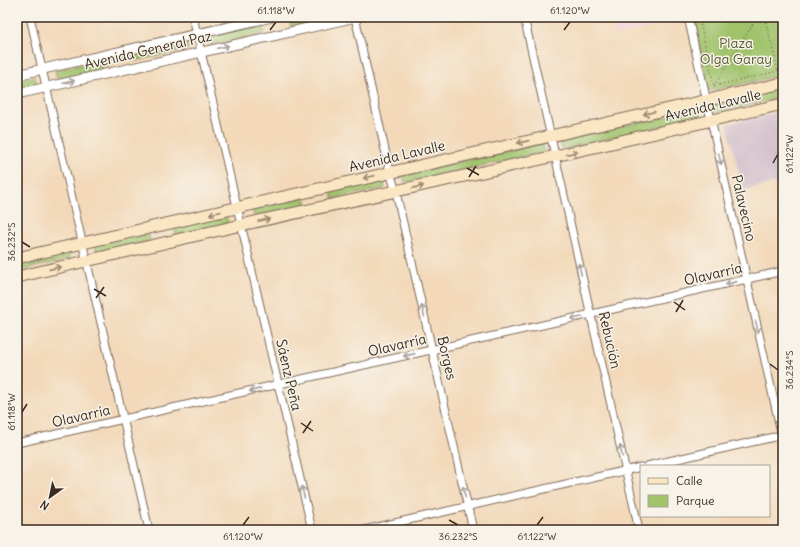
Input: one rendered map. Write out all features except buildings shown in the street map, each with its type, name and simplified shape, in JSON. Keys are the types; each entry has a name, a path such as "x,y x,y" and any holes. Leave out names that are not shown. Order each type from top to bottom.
{"main road":[{"name":"Avenida Lavalle","path":"17,258 783,83"},
{"name":"Avenida Lavalle","path":"17,277 241,225 396,192 783,104"}],"street":[{"path":"30,17 149,530"},
{"name":"Sáenz Peña","path":"193,17 312,530"},
{"name":"Avenida General Paz","path":"17,75 272,17"},
{"name":"Avenida General Paz","path":"17,94 355,17"},
{"name":"Borges","path":"355,17 473,530"},
{"name":"Rebución","path":"524,17 639,530"},
{"name":"Palavecino","path":"688,17 783,437"},
{"name":"Olavarría","path":"17,443 783,271"},
{"path":"652,465 783,437"},
{"path":"364,530 640,467"}],"path":[{"path":"699,17 714,86"},
{"path":"700,21 716,17"},
{"path":"706,100 755,18 766,22 775,17"},
{"path":"766,22 778,71"},
{"path":"714,86 783,70"}],"shaded area":[{"path":"612,17 680,17 680,21 616,35"},
{"path":"783,111 783,181 743,190 727,124"}],"green space":[{"path":"335,17 291,27 289,18"},
{"name":"Plaza Olga Garay","path":"693,17 783,17 783,75 709,91"},
{"path":"263,24 265,33 212,45 211,36"},
{"path":"186,41 188,49 135,61 133,53"},
{"path":"107,59 109,67 57,79 55,70"},
{"path":"35,76 37,84 17,89 17,80"},
{"path":"783,88 783,97 714,113 712,105"},
{"path":"699,109 701,117 562,149 560,140"},
{"path":"542,143 544,152 405,183 403,175"},
{"path":"383,179 385,188 333,199 331,191"},
{"path":"305,197 307,205 254,217 252,209"},
{"path":"226,215 228,224 176,235 174,227"},
{"path":"148,233 150,241 97,253 95,245"},
{"path":"68,251 70,259 18,271 17,262"}]}
